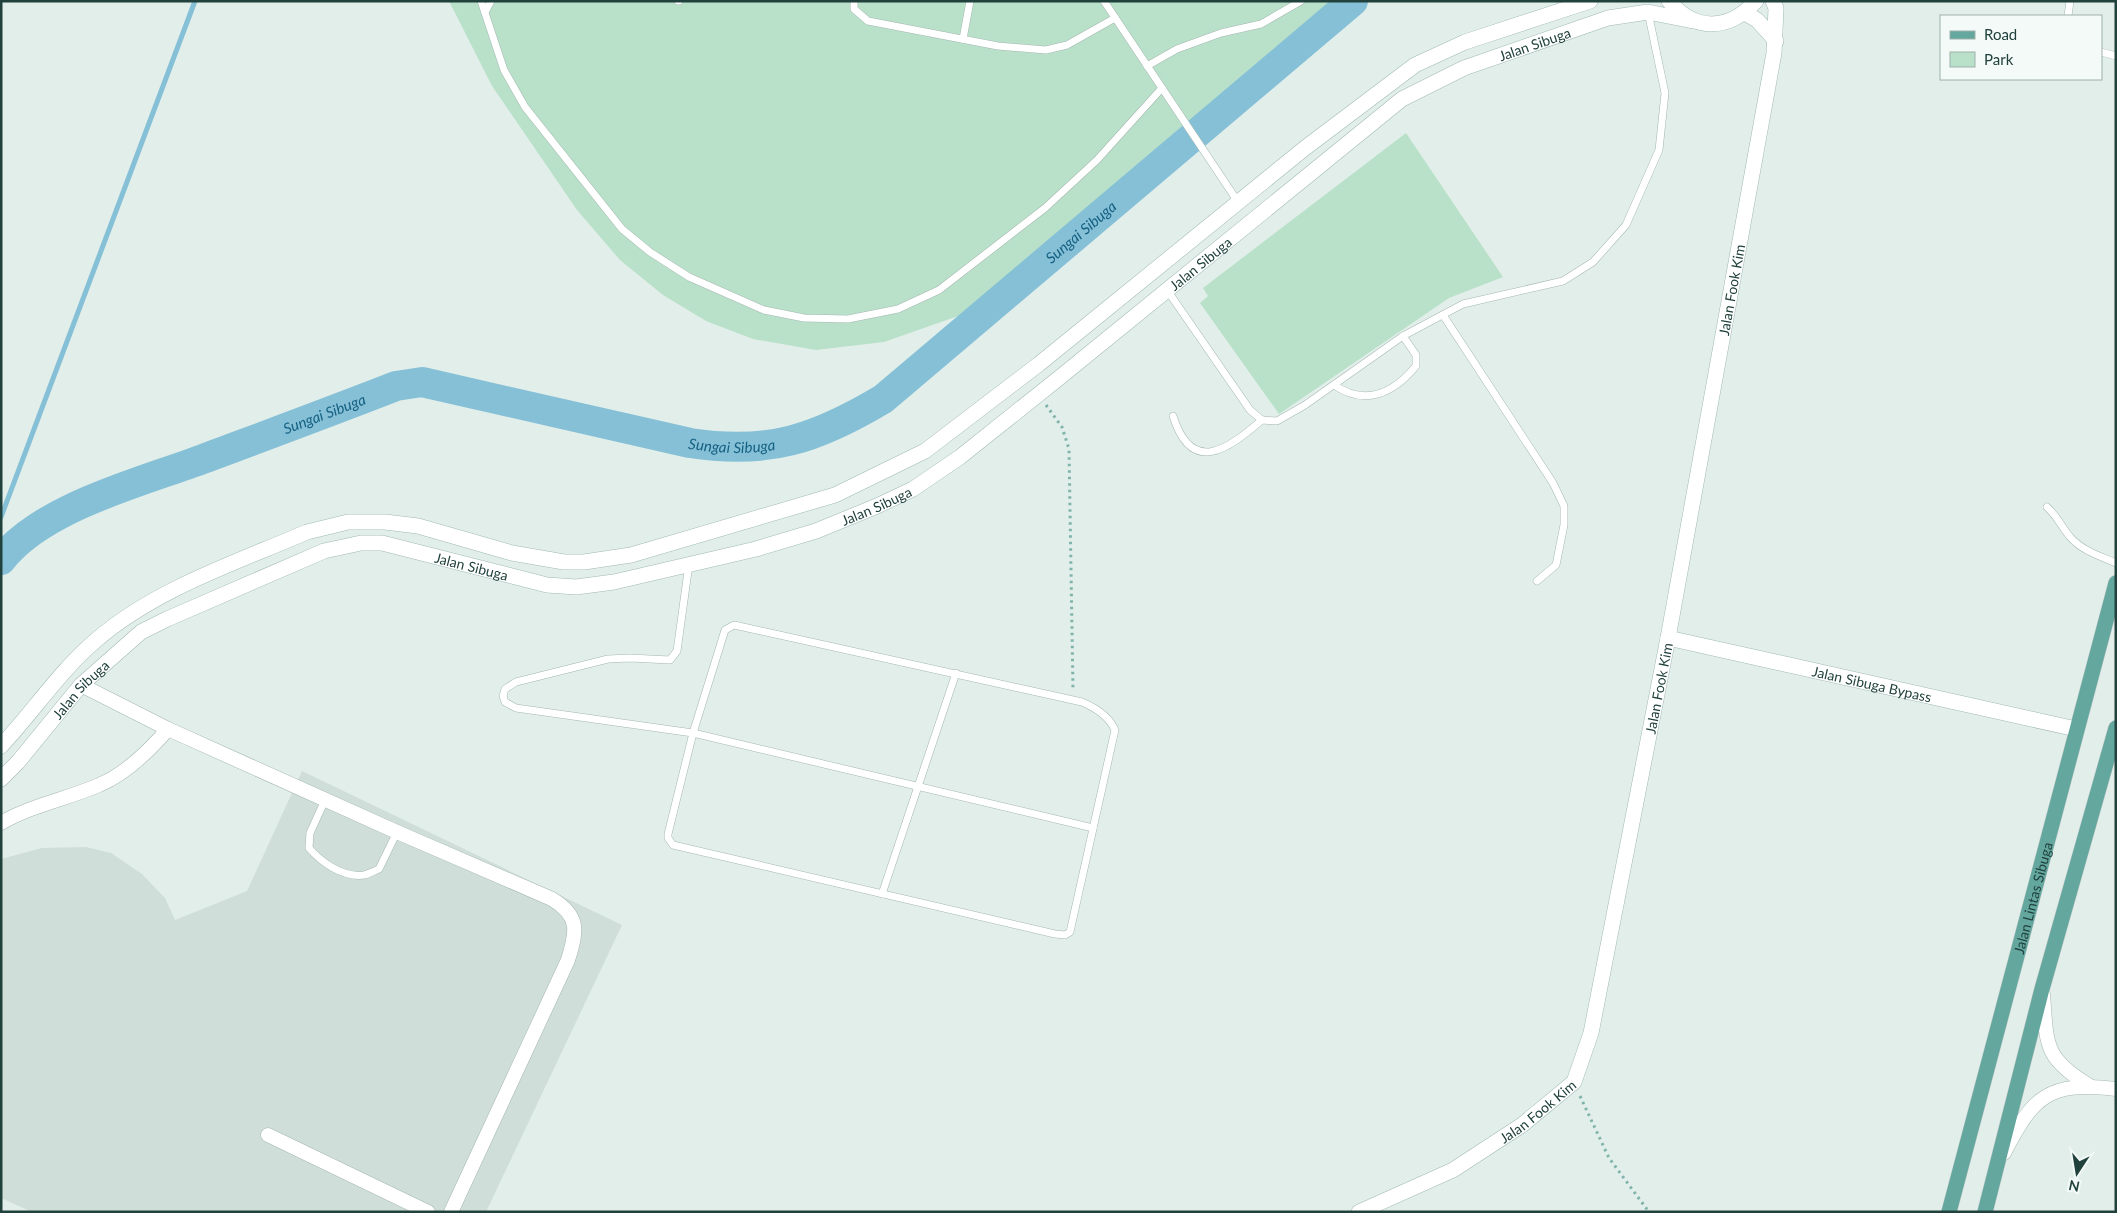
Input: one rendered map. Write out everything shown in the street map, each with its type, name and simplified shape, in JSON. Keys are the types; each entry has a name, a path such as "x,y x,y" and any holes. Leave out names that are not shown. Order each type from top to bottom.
{"main road":[{"name":"Jalan Sibuga","path":"1,746 94,642 139,608 193,582 321,528 348,522 385,522 418,526 531,557 564,562 584,562 631,555 835,495 925,451 1039,364 1305,148 1416,65 1465,42 1590,1"},
{"path":"1669,1 1678,12 1693,21"},
{"path":"1756,1 1745,13 1756,20 1776,41"},
{"name":"Jalan Fook Kim","path":"1359,1212 1453,1170 1522,1125 1574,1082 1591,1033 1668,638 1776,41 1776,8 1772,1"},
{"name":"Jalan Sibuga","path":"1,779 18,762 81,685 141,632 324,551 361,543 401,546 563,587 594,586 756,549 816,531 913,489 960,457 1038,395 1402,99 1464,68 1608,18 1648,12 1711,24 1729,22 1745,13"},
{"name":"Jalan Lintas Sibuga","path":"1949,1212 2116,583"},
{"name":"Jalan Sibuga Bypass","path":"1668,638 2076,729"},
{"path":"1985,1212 2042,989 2111,761 2116,728"}],"street":[{"path":"81,685 168,729 552,899 567,908 573,920 572,945 568,960 451,1212"},
{"path":"1,823 16,814 49,801 100,785 129,767 168,729"},
{"path":"2042,989 2046,1038 2054,1056 2068,1073 2090,1086"},
{"path":"1998,1163 2020,1122 2037,1101 2061,1090 2090,1086 2116,1090"},
{"path":"268,1135 428,1212"}],"lane":[{"path":"481,1 504,70 525,106 622,228 650,252 689,277 764,310 804,318 848,319 898,309 939,290 1064,190 1097,160 1162,88"},
{"path":"484,12 491,1"},
{"path":"854,1 854,9 868,21 962,39 1046,50 1067,45 1115,18"},
{"path":"962,39 970,1"},
{"path":"1104,1 1238,202"},
{"path":"1147,66 1177,49 1221,33 1261,24 1301,1"},
{"path":"2068,15 2070,1"},
{"path":"1167,290 1250,410 1262,420 1278,421 1334,385 1403,336 1463,304 1563,281 1593,262 1626,225 1659,150 1665,93 1648,12"},
{"path":"2102,52 2116,56"},
{"path":"1443,315 1553,483 1564,506 1564,525 1556,565 1537,580"},
{"path":"1334,385 1348,394 1364,397 1379,394 1406,378 1416,366 1416,355 1403,336"},
{"path":"1173,416 1178,430 1192,448 1205,453 1234,444 1262,420"},
{"path":"2047,507 2060,520 2070,538 2082,548 2116,563"},
{"path":"689,564 677,651 670,660 608,659 516,682 505,689 503,696 510,706 693,733 1094,828"},
{"path":"734,626 956,673 1093,706 1112,723 1115,730 1070,932 1065,934 882,894 673,845 668,838 693,733 724,630 728,627 734,626"},
{"path":"882,894 916,787 956,673"},
{"path":"325,800 310,833 309,848 321,862 347,873 364,875 379,869 397,832"}],"path":[{"path":"1038,395 1062,426 1069,449 1074,700"},
{"path":"1574,1082 1609,1158 1649,1212"}],"shaded area":[{"path":"302,771 622,925 486,1212 32,1212 1,1198 1,859 42,848 86,847 111,853 142,874 165,898 175,920 247,891"}],"green space":[{"path":"449,1 1333,1 961,315 884,342 816,350 753,339 706,321 663,295 620,260 577,210 492,86"},
{"path":"1406,133 1503,277 1449,298 1279,414 1200,303 1208,296 1203,288"}],"waterway":[{"path":"1,517 195,1"},
{"name":"Sungai Sibuga","path":"1,560 19,541 41,525 94,498 396,386 422,382 690,443 744,447 768,445 813,434 859,413 883,399 1353,1"}]}
